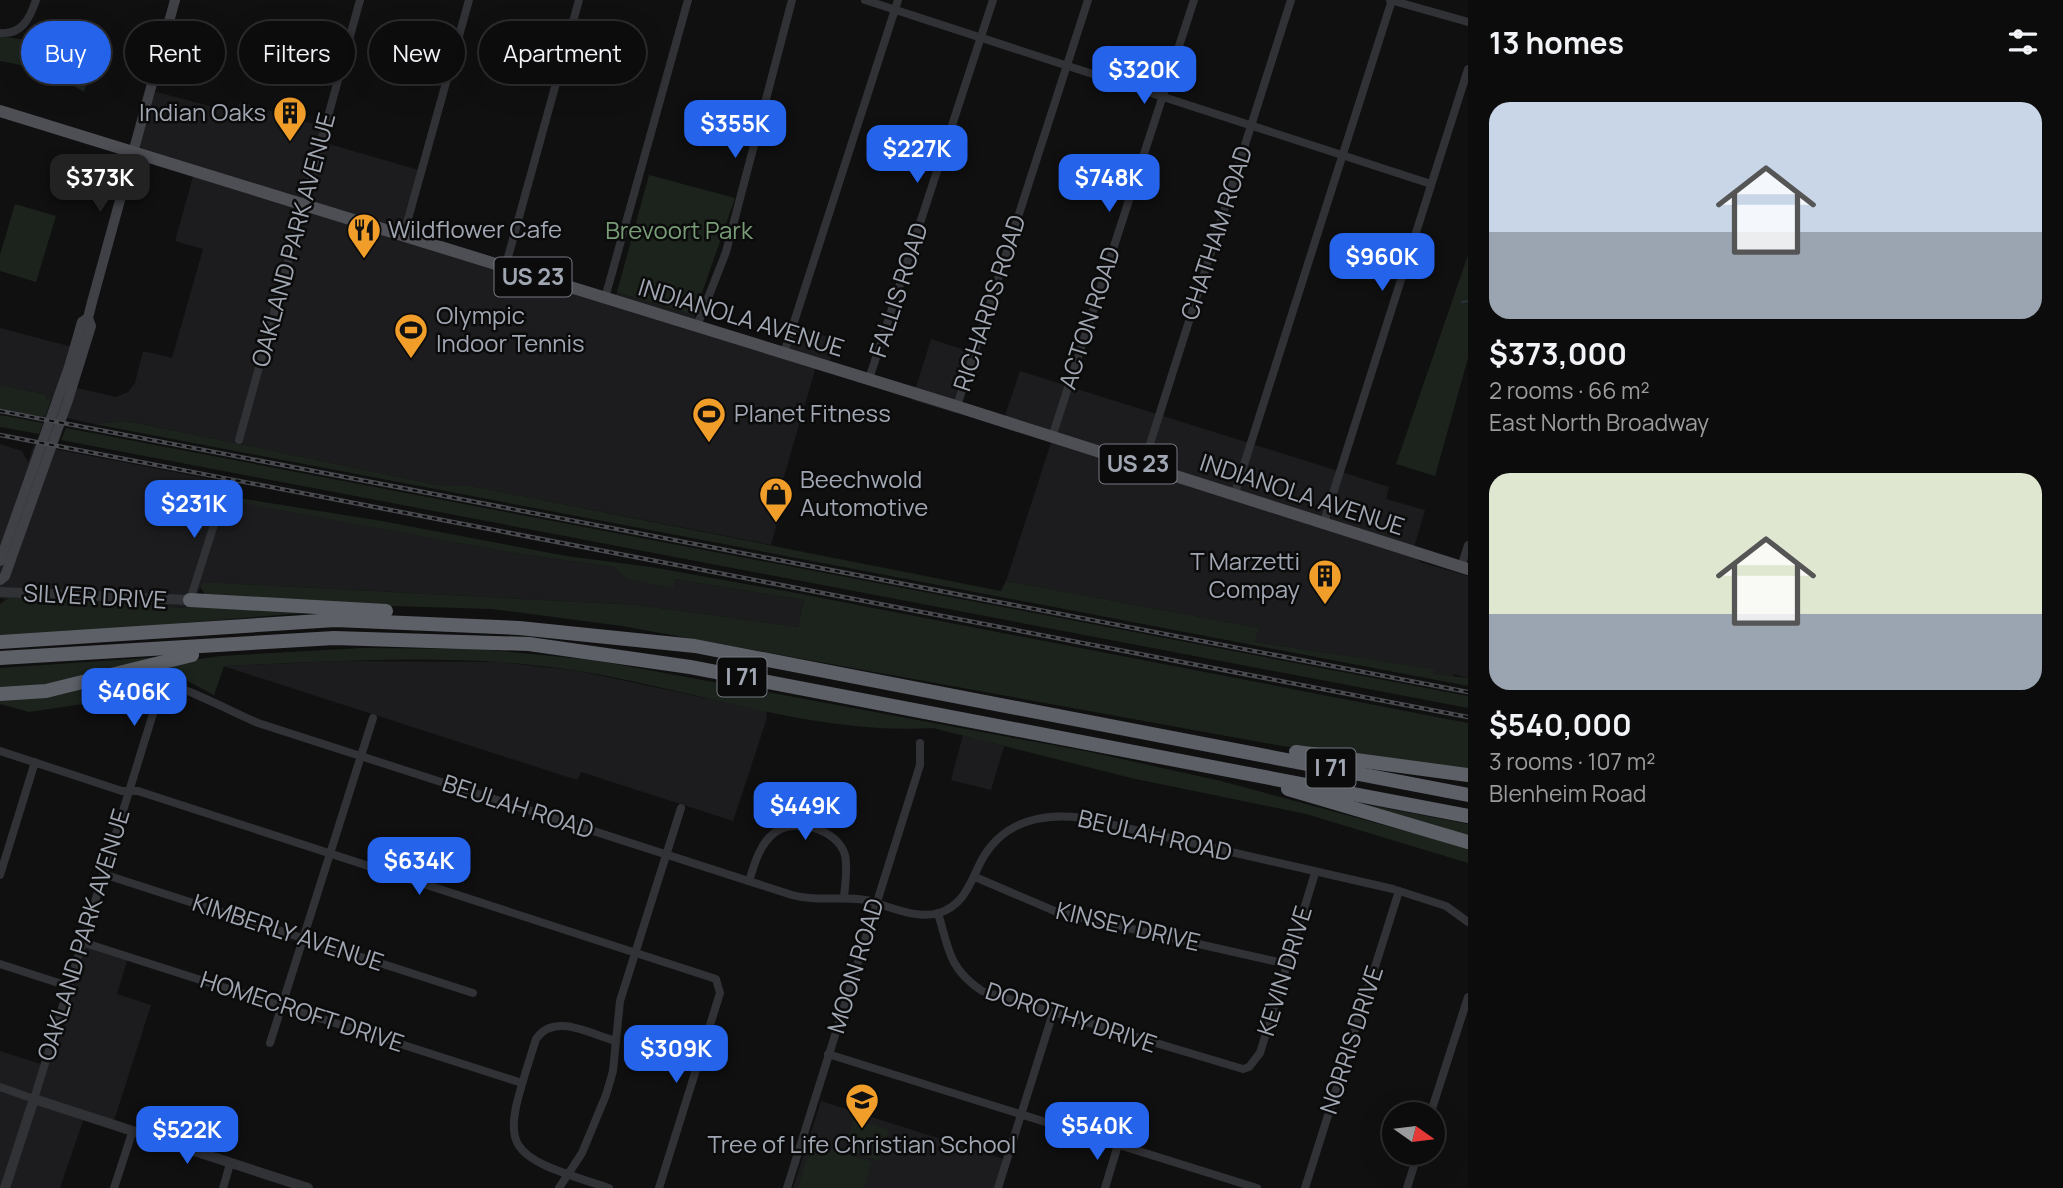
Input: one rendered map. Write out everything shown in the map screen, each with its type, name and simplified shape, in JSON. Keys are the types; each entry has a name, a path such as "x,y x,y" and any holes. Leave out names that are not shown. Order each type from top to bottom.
{"highway":[{"path":"190,600 407,612 492,620 519,628"},
{"name":"I 71","path":"0,642 335,620 519,628 695,646 1468,794"},
{"name":"I 71","path":"0,658 334,638 529,644 690,667 1468,816"},
{"path":"0,694 46,691 161,662 259,643"},
{"path":"1194,742 1468,775"},
{"path":"1220,768 1468,842"}],"main road":[{"path":"0,580 5,576 68,400 90,326 88,318 175,0"},
{"name":"INDIANOLA AVENUE","path":"0,111 869,379 1465,568"},
{"path":"0,561 69,367 82,322 88,318"}],"street":[{"path":"0,33 20,29 30,17 36,0"},
{"name":"OAKLAND PARK AVENUE","path":"239,440 360,0"},
{"path":"403,237 469,0"},
{"path":"505,268 579,0"},
{"path":"605,298 688,0"},
{"path":"697,326 729,240 792,0"},
{"path":"865,0 1432,184"},
{"path":"784,353 898,0"},
{"name":"FALLIS ROAD","path":"869,379 993,0"},
{"name":"RICHARDS ROAD","path":"957,407 1088,0"},
{"name":"ACTON ROAD","path":"1052,437 1194,0"},
{"name":"CHATHAM ROAD","path":"1143,466 1292,0"},
{"path":"1234,496 1391,0 1468,22"},
{"path":"1323,525 1468,69"},
{"path":"190,600 225,490"},
{"path":"1465,568 1468,545"},
{"name":"SILVER DRIVE","path":"0,592 190,600"},
{"name":"OAKLAND PARK AVENUE","path":"5,1188 160,691 166,684"},
{"name":"BEULAH ROAD","path":"166,684 178,685 213,705 258,723 803,898 844,898 876,902 909,913 938,913 961,900 991,846 1010,829 1022,822 1056,816 1083,818 1399,891 1446,906 1468,922"},
{"path":"270,1043 373,718"},
{"name":"MOON ROAD","path":"787,1188 920,765 919,743"},
{"path":"0,751 332,854 710,976 720,984 717,1002 659,1188"},
{"path":"0,875 35,762"},
{"path":"559,1188 598,1119 613,1071 620,1001 681,808"},
{"path":"749,881 765,842 774,832 798,826 819,830 837,840 845,853 844,898"},
{"name":"KEVIN DRIVE","path":"1249,1067 1260,1053 1315,873"},
{"name":"KIMBERLY AVENUE","path":"103,874 473,993"},
{"name":"KINSEY DRIVE","path":"975,877 1057,912 1287,964"},
{"name":"NORRIS DRIVE","path":"1305,1188 1399,891"},
{"name":"DOROTHY DRIVE","path":"938,913 951,957 962,978 982,991 1230,1068 1249,1067"},
{"name":"HOMECROFT DRIVE","path":"82,942 522,1083"},
{"path":"0,964 68,986"},
{"path":"1434,1102 1468,997"},
{"path":"998,1188 1053,1013"},
{"path":"609,1188 529,1159 516,1143 512,1128 513,1113 522,1083 536,1039 542,1030 552,1025 563,1025 616,1041"},
{"path":"828,1054 1258,1188"},
{"path":"0,1087 132,1133 307,1188"},
{"path":"114,1188 132,1133"},
{"path":"1105,1188 1118,1144"},
{"path":"223,1188 230,1164"},
{"path":"1408,1188 1414,1166"}],"shaded area":[{"path":"153,91 236,113 240,102 324,127 322,142 422,171 404,237 614,302 617,292 694,316 716,333 817,363 774,511 780,512 771,545 471,486 443,486 128,421 94,424 67,418 64,396 46,400 44,394 0,385 0,328 80,349 69,386 116,397 128,392 135,383 143,351 172,358 203,249 175,241 194,173 135,153"},
{"path":"795,326 837,340 828,366 786,352"},
{"path":"931,339 974,353 955,413 912,400"},
{"path":"1020,371 1389,487 1386,499 1425,510 1413,551 1420,562 1468,576 1468,678 1454,674 1452,678 1433,674 1433,669 1255,642 1259,628 1006,581 1051,443 1001,427"},
{"path":"0,444 22,451 28,462 34,445 236,484 231,500 520,554 614,567 627,579 672,587 675,579 804,600 798,627 638,605 220,583 202,583 192,605 185,608 3,599 0,598"},
{"path":"339,661 499,662 579,671 766,711 767,718 733,821 581,772 577,780 223,666"},
{"path":"963,735 1004,746 991,790 951,780"},
{"path":"83,943 128,957 117,994 151,1005 112,1127 84,1118 60,1188 0,1188 0,1051 44,1065"},
{"name":"Tree of Life Christian School","path":"821,1101 1004,1159 994,1188 793,1188"}],"green space":[{"path":"0,37 21,40 21,65 0,61"},
{"path":"71,84 86,84 84,92"},
{"name":"Brevoort Park","path":"649,175 735,198 694,316 617,292"},
{"path":"15,204 56,216 36,282 0,271 0,255"},
{"path":"1468,255 1468,358 1435,476 1396,464"},
{"path":"0,385 44,394 47,400 52,398 45,417 0,409"},
{"path":"0,415 43,423 39,434 0,427"},
{"path":"127,421 443,486 471,486 1001,591 1006,581 1259,628 1255,642 1434,669 1433,674 1468,678 1468,686 94,424"},
{"path":"66,428 1468,696 1468,708 61,440"},
{"path":"232,497 382,521 566,556 651,567 791,592 1468,723 1468,770 1282,746 622,626 492,609 358,605 205,594 200,587 202,583 638,605 798,627 804,600 675,579 673,588 627,579 614,567 520,554 231,501"},
{"path":"10,597 304,613 60,633 0,635 0,604"},
{"path":"362,648 478,649 593,660 1090,752 1221,781 1468,848 1468,863 1306,814 1131,778 933,728 844,725 755,709 623,679 535,665 402,660 224,666 214,695 180,677 162,676 129,692 97,702 29,712 0,704 0,700 63,694 174,663 220,656"},
{"path":"160,657 83,680 0,691 0,668"},
{"path":"1338,799 1468,824 1468,838"},
{"path":"854,1119 889,1130 879,1161 851,1151 848,1138"},
{"path":"812,1143 872,1162 864,1188 798,1188"}],"waterway":[{"path":"1462,302 1468,301"}],"railway":[{"path":"0,411 1468,692"},
{"path":"0,435 1468,717"}],"place":[{"name":"Indian Oaks","path":"290,143"},
{"name":"Wildflower Cafe","path":"364,260"},
{"name":"Olympic Indoor Tennis","path":"411,360"},
{"name":"Planet Fitness","path":"709,444"},
{"name":"Beechwold Automotive","path":"776,524"},
{"name":"T Marzetti Compay","path":"1325,606"},
{"name":"Tree of Life Christian School","path":"862,1130"}]}
